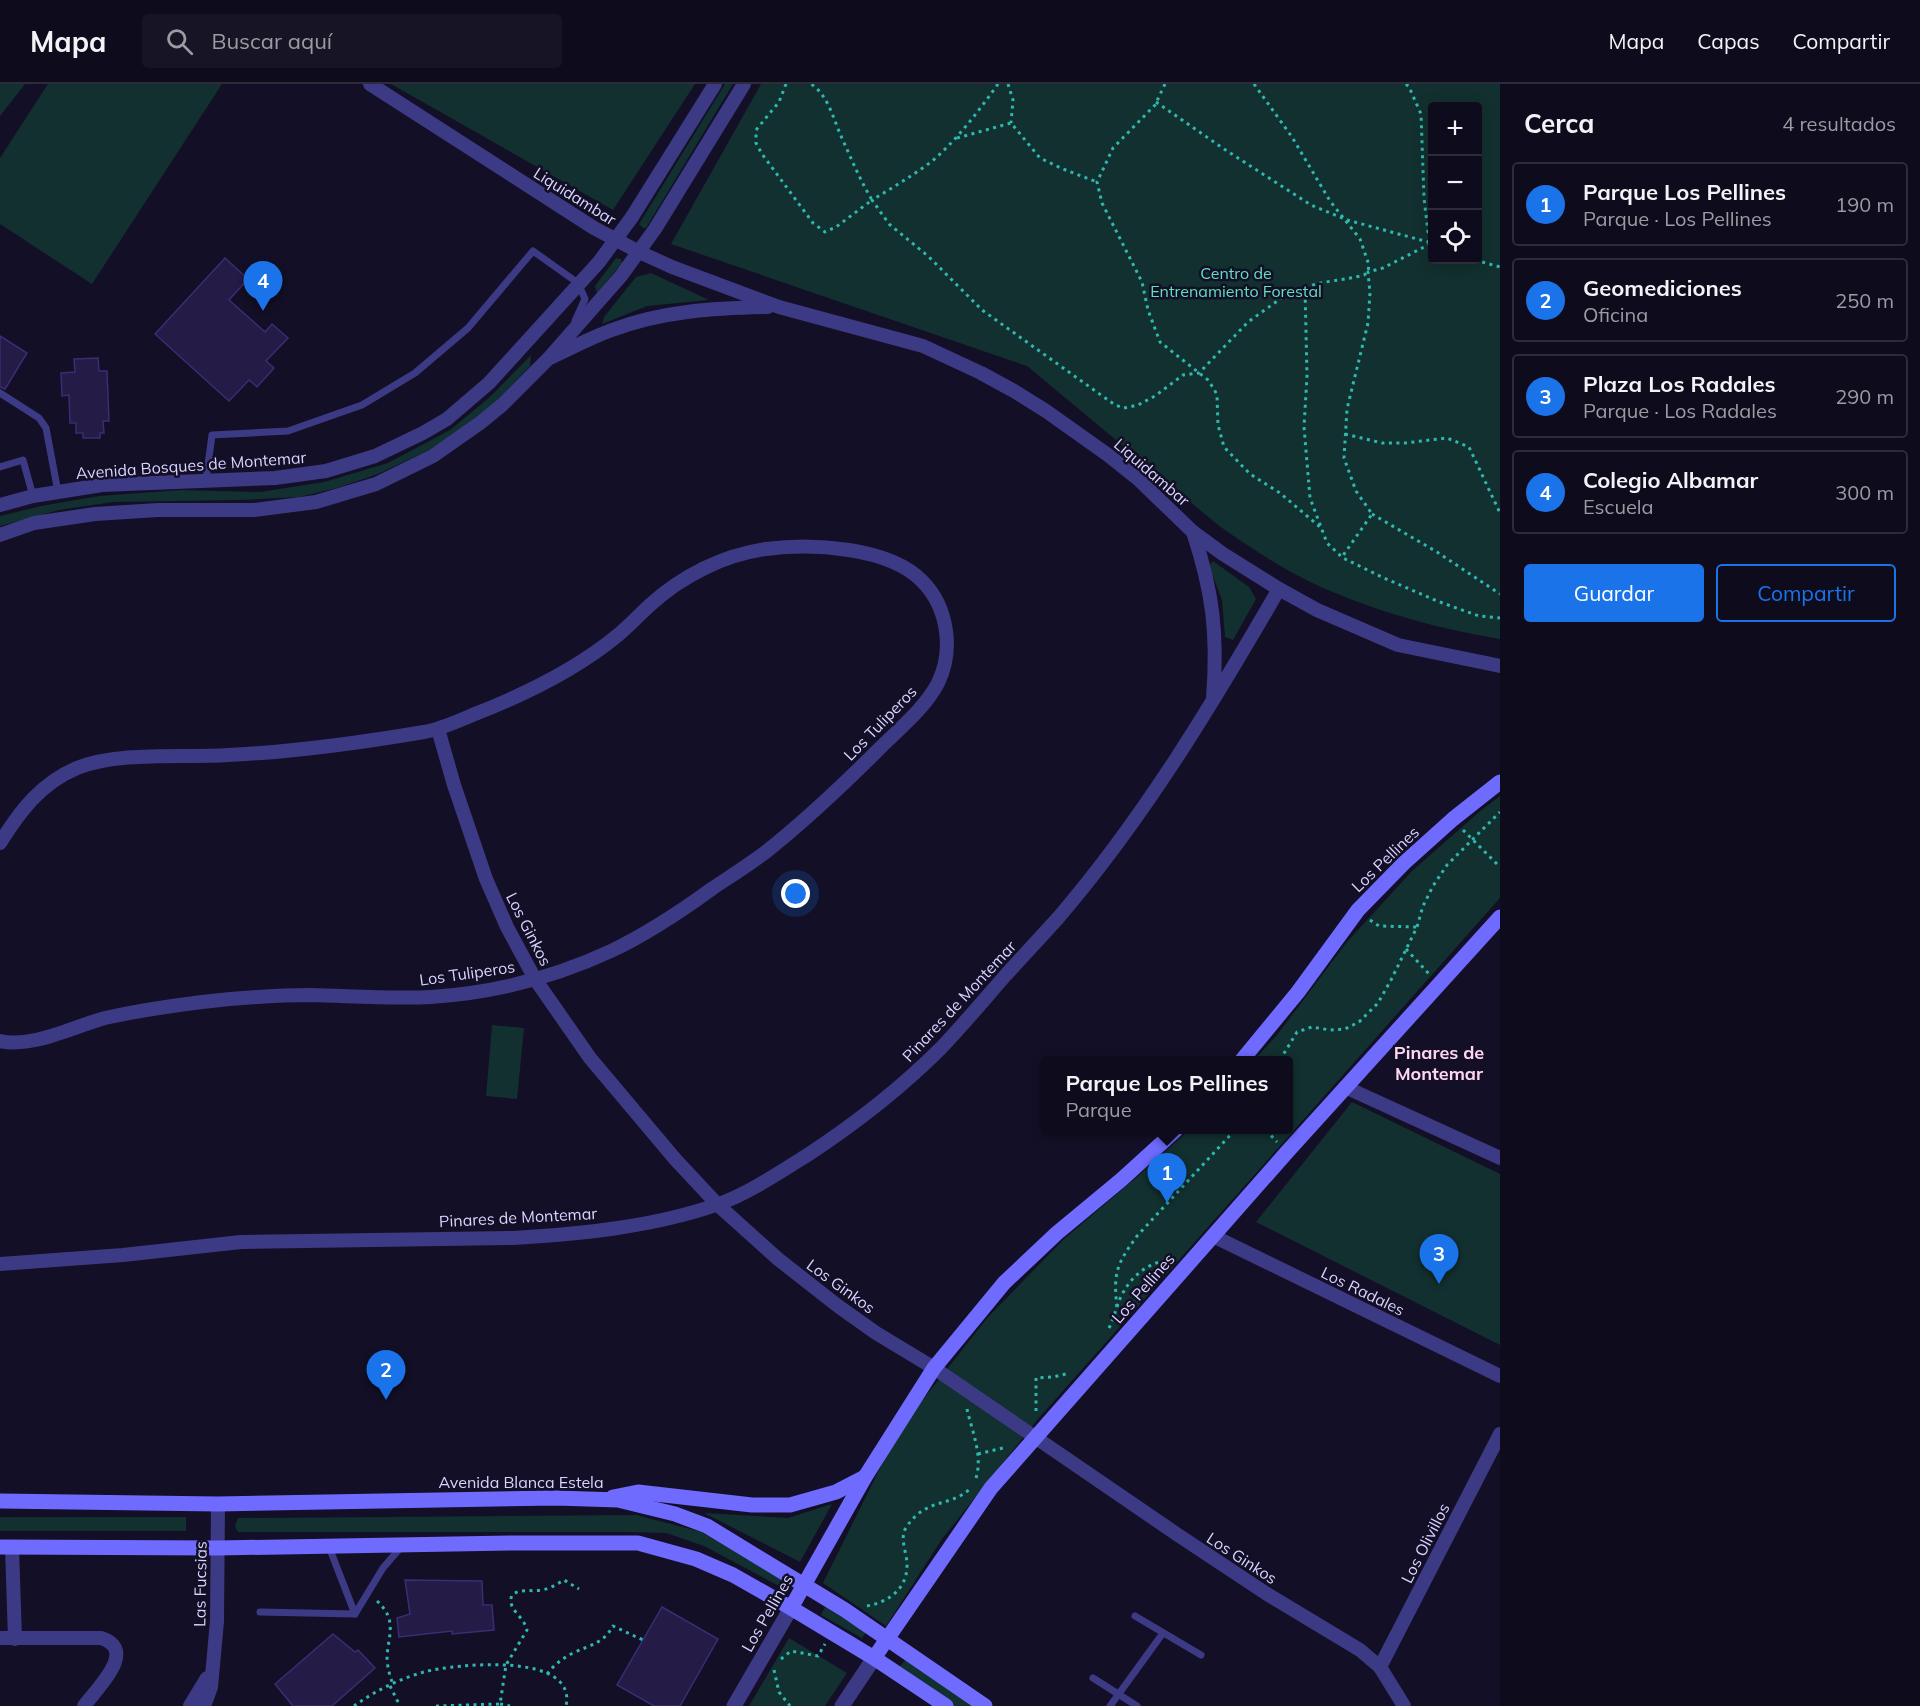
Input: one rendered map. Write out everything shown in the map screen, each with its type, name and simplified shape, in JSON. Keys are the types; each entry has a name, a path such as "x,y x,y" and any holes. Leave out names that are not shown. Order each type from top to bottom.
{"main road":[{"name":"Los Pellines","path":"1245,1056 1298,992 1359,910 1404,863 1453,819 1500,782"},
{"name":"Los Pellines","path":"874,1658 991,1488 1212,1236 1500,917"},
{"name":"Los Pellines","path":"791,1608 865,1477 934,1368 1004,1283 1057,1233 1172,1134"},
{"path":"601,1499 638,1492 752,1504 790,1505 837,1492 865,1477"},
{"name":"Avenida Blanca Estela","path":"0,1501 218,1504 556,1498 618,1500 675,1514 708,1526 888,1638 985,1706"},
{"path":"6,1547 218,1548 638,1543 696,1559 733,1575 874,1658 946,1706"}],"street":[{"name":"Liquidambar","path":"370,84 594,228 639,252 683,272 778,307 923,346 981,373 1078,432 1138,479 1193,532 1279,589 1357,628 1398,645 1500,666"},
{"name":"Avenida Bosques de Montemar","path":"0,505 33,496 102,485 275,478 326,471 351,465 399,446 447,418 469,402 502,369 616,240 716,84"},
{"path":"0,535 34,523 96,513 158,510 254,510 306,503 347,494 376,484 433,456 457,441 502,405 548,359 621,276 639,252 744,84"},
{"name":"Liquidambar","path":"548,359 611,330 643,320 718,308 778,307"},
{"name":"Pinares de Montemar","path":"1193,532 1212,605 1216,658 1212,701"},
{"name":"Los Tuliperos","path":"0,843 20,811 32,797 61,775 94,762 118,758 223,756 277,752 363,742 438,729 502,704 546,683 619,635 652,603 680,582 707,566 746,553 786,547 806,547 852,551 883,557 896,562 921,579 930,590 943,617 946,631 946,653 942,674 929,697 906,722 837,791 765,852 673,917 608,952 566,969 498,988 431,997 379,998 310,995 236,998 125,1014 25,1044 0,1041"},
{"name":"Pinares de Montemar","path":"0,1264 123,1255 241,1242 552,1236 636,1224 718,1205 791,1165 831,1139 869,1111 940,1048 1059,917 1117,843 1212,701 1279,589"},
{"name":"Los Ginkos","path":"438,729 454,785 486,879 507,927 535,979 590,1058 675,1159 718,1205 808,1284 876,1333 934,1368 1247,1581 1360,1650 1380,1667 1404,1706"},
{"path":"1346,1088 1500,1158"},
{"name":"Los Radales","path":"1212,1236 1500,1376"},
{"name":"Los Olivillos","path":"1380,1667 1500,1434"},
{"name":"Las Fucsias","path":"204,1706 211,1687 217,1621 218,1504"},
{"path":"6,1547 15,1639"},
{"name":"Los Pellines","path":"734,1706 791,1608"},
{"path":"0,1638 101,1638 110,1643 117,1656 114,1667 84,1706"},
{"name":"Los Pellines","path":"842,1706 874,1658"},
{"name":"Las Fucsias","path":"190,1706 213,1665"}],"lane":[{"path":"206,480 212,435 288,431 362,405 415,373 468,328 533,251 579,283 585,298 569,334"},
{"path":"0,393 39,418 46,428 57,492"},
{"path":"0,467 23,460 33,496"},
{"path":"355,1614 383,1568 402,1545"},
{"path":"329,1547 355,1614"},
{"path":"260,1612 355,1614"},
{"path":"1135,1616 1201,1655"},
{"path":"1110,1706 1163,1632"},
{"path":"1093,1678 1137,1706"}],"path":[{"path":"786,84 779,102 756,130 756,143 813,223 825,231 836,227 932,160 955,138 998,84"},
{"path":"811,84 818,89 829,107 862,183 889,224 928,256 982,310 1115,405 1124,408 1138,405 1155,396 1183,375 1199,373 1248,322 1287,294 1313,284 1364,275 1428,246"},
{"path":"1008,84 1013,100 1011,123 1040,158 1097,182"},
{"path":"1165,84 1156,102 1113,148 1097,182 1102,204 1142,282 1150,319 1160,342 1208,380 1217,395 1218,425 1224,447 1251,474 1280,493 1322,529"},
{"path":"1254,84 1292,137 1330,201 1360,239 1369,265 1368,323 1347,409 1345,434 1344,458 1356,491 1372,514 1437,552 1500,594"},
{"path":"1406,84 1421,114 1424,198 1428,232"},
{"path":"1156,102 1311,205 1347,220 1428,243"},
{"path":"955,138 1011,123"},
{"path":"1482,262 1500,267"},
{"path":"1305,288 1307,376 1304,427 1310,498 1327,543 1342,557 1437,601 1479,616 1500,618"},
{"path":"1345,434 1382,443 1447,438 1469,447 1500,513"},
{"path":"1342,557 1372,514"},
{"path":"1282,1056 1297,1032 1312,1028 1346,1029 1359,1022 1378,1003 1417,927 1423,906 1433,886 1447,865 1500,812"},
{"path":"1453,819 1500,867"},
{"path":"1359,910 1379,926 1417,927"},
{"path":"1406,949 1440,984"},
{"path":"1117,1309 1114,1286 1116,1269 1124,1254 1137,1236 1231,1134"},
{"path":"1108,1329 1124,1291 1137,1274 1153,1264 1167,1260 1187,1265"},
{"path":"1036,1438 1036,1378 1064,1376 1075,1371"},
{"path":"844,1610 883,1603 897,1592 908,1566 904,1551 905,1529 916,1514 930,1505 960,1497 973,1486 979,1470 978,1454 960,1386"},
{"path":"500,1704 506,1665 527,1630 524,1622 512,1607 510,1600 512,1595 521,1590 541,1590 564,1580 579,1589"},
{"path":"367,1595 382,1606 389,1619 391,1635 387,1662 391,1685 400,1706"},
{"path":"547,1674 555,1664 570,1654 597,1644 613,1626 643,1640"},
{"path":"790,1706 779,1692 773,1665 791,1651 818,1656 832,1633"},
{"path":"354,1706 408,1677 436,1669 466,1665 506,1665 555,1676 562,1683 567,1698 566,1706"},
{"path":"436,1706 500,1704 510,1706"}],"green space":[{"path":"0,84 25,84 0,116"},
{"path":"48,84 222,84 92,284 0,224 0,158"},
{"path":"391,84 695,84 613,210"},
{"path":"725,84 733,84 646,228 643,228 639,224"},
{"name":"Centro de Entrenamiento Forestal","path":"761,84 1500,84 1500,639 1447,629 1392,614 1339,595 1282,567 1218,525 1027,366 671,244"},
{"path":"616,258 621,259 622,263 597,293 595,286"},
{"path":"651,273 709,300 647,306 602,324 604,317 636,277"},
{"path":"531,355 530,366 495,402 456,434 427,451 378,474 337,488 299,497 113,502 59,510 0,526 0,516 99,496 181,490 260,492 324,482 388,463 450,430 490,397"},
{"path":"1213,561 1249,587 1256,599 1233,640 1225,637 1222,600 1209,566"},
{"path":"1500,796 1500,898 1293,1131 1293,1056 1258,1056 1277,1035 1346,943 1412,871"},
{"path":"492,1025 524,1028 517,1099 486,1096"},
{"path":"1352,1102 1500,1174 1500,1345 1256,1222"},
{"path":"1185,1134 1291,1134 1038,1419 942,1539 886,1626 823,1583 888,1452 910,1416 988,1317 1064,1239"},
{"path":"832,1504 800,1562 704,1513 788,1518"},
{"path":"636,1515 702,1532 781,1579 779,1586 704,1546 666,1533 238,1532 235,1526 238,1518"},
{"path":"0,1517 186,1517 186,1531 0,1531"},
{"path":"825,1607 866,1632 862,1638 821,1615"},
{"path":"789,1638 847,1673 825,1706 749,1706"},
{"path":"905,1660 973,1706 953,1706 898,1669"}],"building":[{"path":"225,258 248,279 229,300 265,332 272,324 288,338 266,361 274,368 257,387 249,380 229,401 155,334"},
{"path":"0,336 27,353 5,389 0,387"},
{"path":"98,358 99,371 107,371 109,421 103,421 104,433 100,433 100,438 83,438 83,433 76,433 76,423 70,423 69,395 62,396 61,373 75,372 74,359"},
{"path":"405,1580 482,1581 483,1605 492,1605 494,1630 452,1634 452,1631 399,1637 397,1618 410,1614"},
{"path":"662,1607 718,1639 680,1706 654,1706 617,1685"},
{"path":"333,1634 355,1652 358,1650 375,1668 332,1706 293,1706 275,1684"}],"place":[{"name":"Colegio Albamar","path":"263,311"},
{"name":"Parque Los Pellines","path":"1167,1203"},
{"name":"Plaza Los Radales","path":"1439,1284"},
{"name":"Geomediciones","path":"386,1400"}],"district":[{"name":"Pinares de Montemar","path":"1439,1062"}]}
